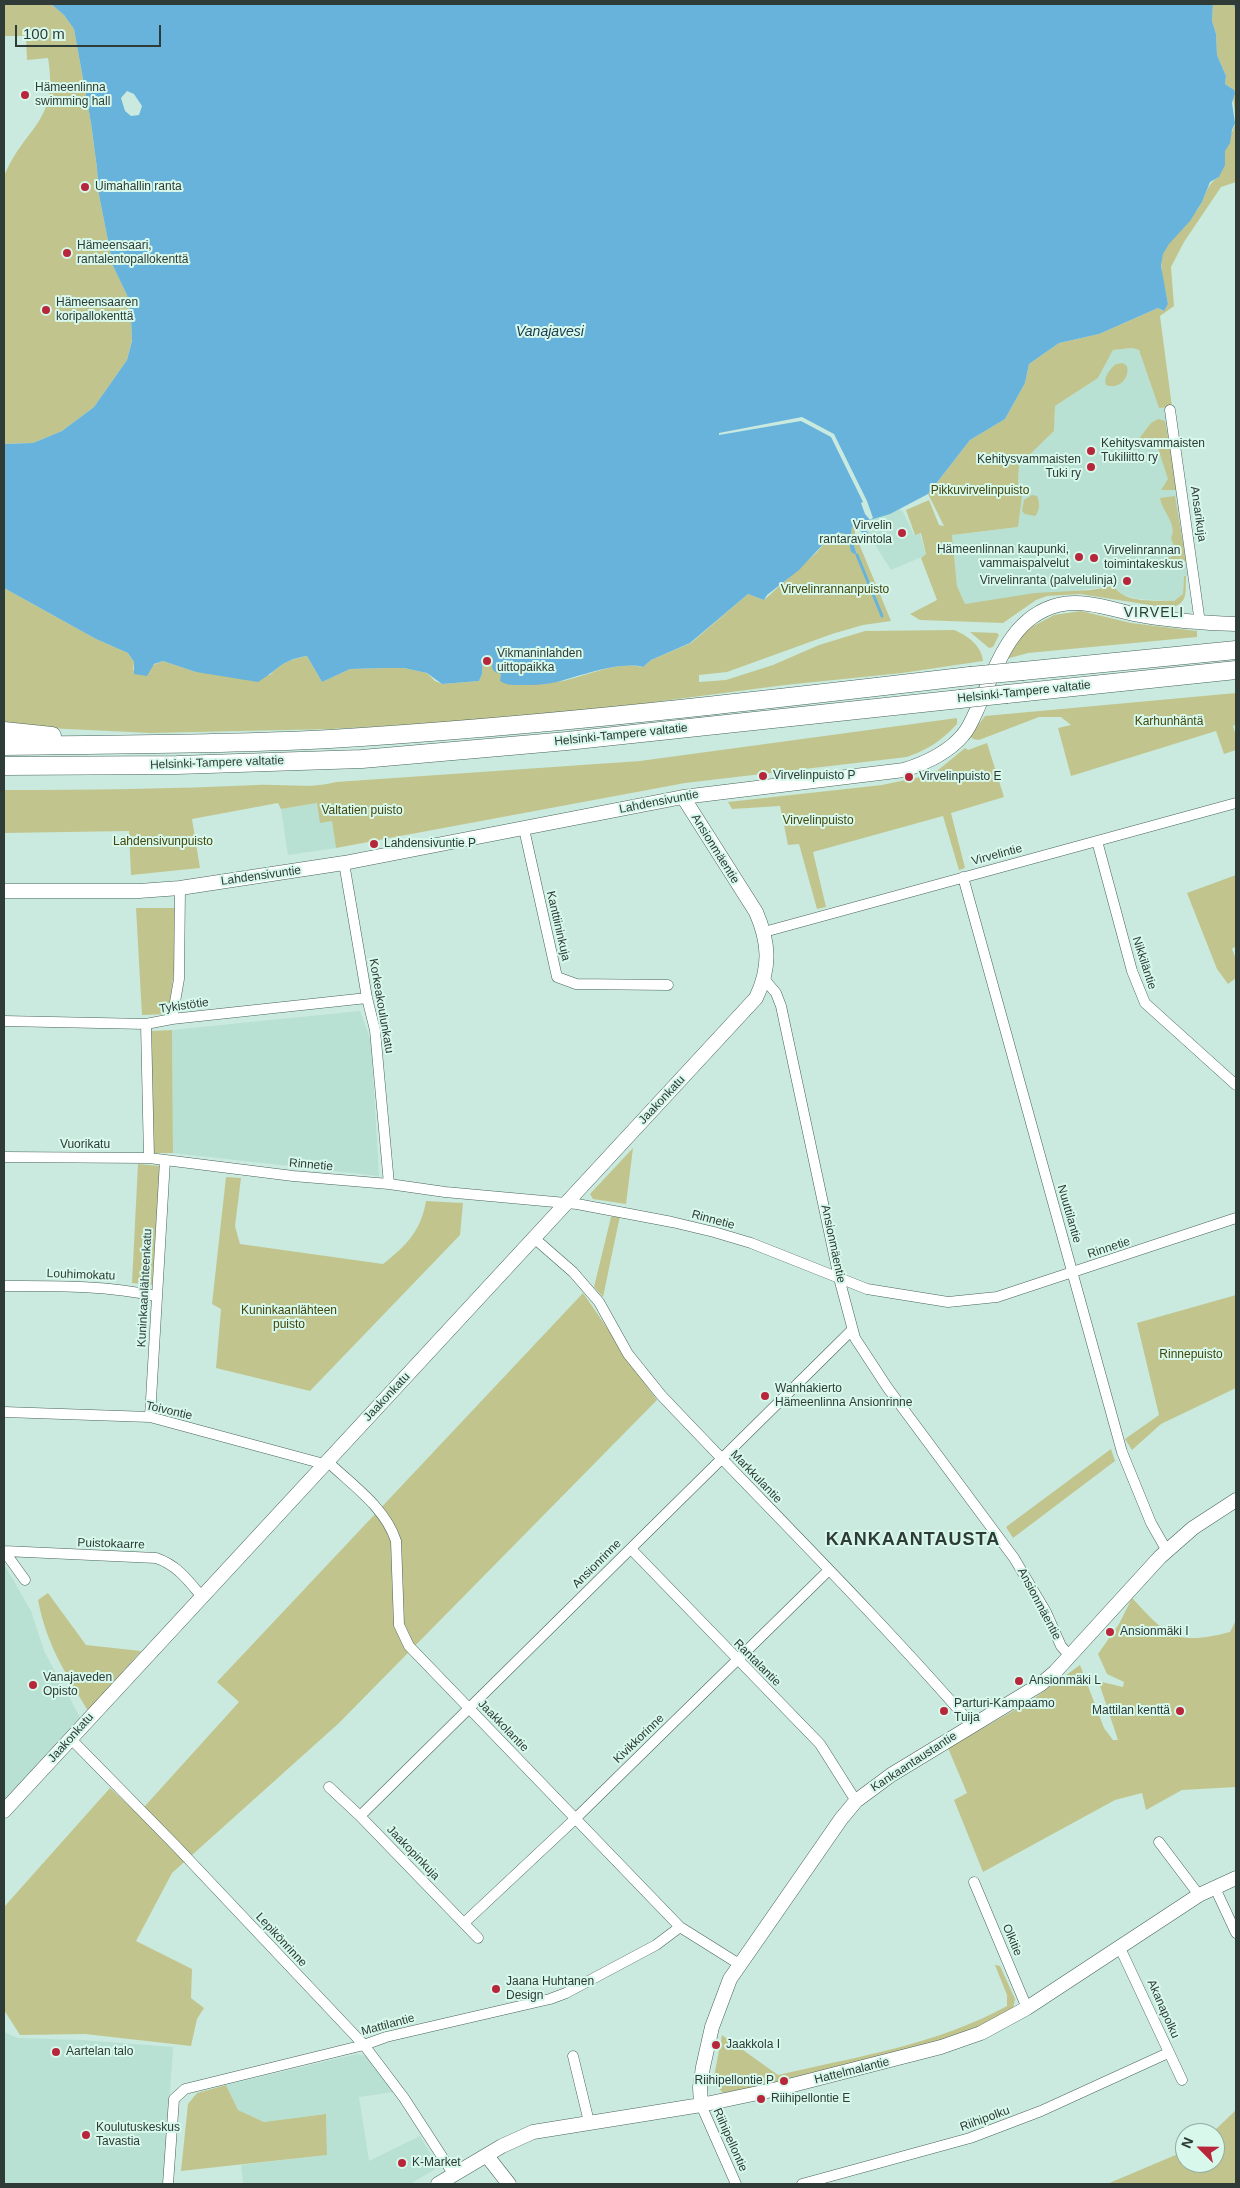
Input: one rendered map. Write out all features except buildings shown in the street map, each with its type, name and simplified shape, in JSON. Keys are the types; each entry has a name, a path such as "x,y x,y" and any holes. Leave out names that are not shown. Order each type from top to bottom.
{"highway":[{"name":"Helsinki-Tampere valtatie","path":"4,746 192,744 330,739 569,720 970,676 1236,650"},
{"name":"Helsinki-Tampere valtatie","path":"4,766 177,765 362,759 567,741 1236,670"},
{"path":"4,731 69,738 95,744"}],"street":[{"name":"Ansarikuja","path":"1170,410 1200,622"},
{"name":"Lahdensivuntie","path":"4,891 140,891 180,888 344,863 683,797 904,770 934,758 962,736 971,723 1010,632 1046,609 1070,604 1145,616 1236,624"},
{"name":"Ansionmäentie","path":"683,797 756,912 764,932 767,958 765,980 776,992 781,1006 839,1278 855,1338 887,1387 1014,1558 1046,1612 1060,1646 1070,1656"},
{"name":"Virvelintie","path":"764,932 1236,803"},
{"name":"Kanttiininkuja","path":"524,829 557,976 576,984 668,985"},
{"name":"Nikkiläntie","path":"1096,841 1132,972 1145,1003 1236,1085"},
{"name":"Korkeakoulunkatu","path":"344,863 367,998 375,1030 389,1184"},
{"name":"Nuuttilantie","path":"963,877 1122,1452 1147,1515 1166,1551"},
{"path":"172,1019 179,979 180,888"},
{"name":"Jaakonkatu","path":"4,1811 754,1000 765,980"},
{"name":"Tykistötie","path":"4,1021 146,1024 172,1019 367,998"},
{"path":"146,1024 149,1158"},
{"name":"Vuorikatu","path":"4,1157 149,1158 165,1160"},
{"name":"Rinnetie","path":"165,1160 293,1176 577,1204 616,1211 714,1232 751,1243 867,1289 948,1302 997,1297 1236,1218"},
{"name":"Kuninkaanlähteenkatu","path":"150,1418 155,1363 156,1296 165,1160"},
{"name":"Markkulantie","path":"534,1238 573,1272 599,1302 628,1354 661,1395 954,1701 972,1725"},
{"name":"Louhimokatu","path":"4,1286 83,1286 122,1289 156,1296"},
{"name":"Ansionrinne","path":"360,1816 852,1330"},
{"name":"Toivontie","path":"4,1412 150,1418 326,1463"},
{"name":"Jaakkolantie","path":"326,1463 381,1512 396,1541 399,1625 409,1646 680,1927 738,1964"},
{"name":"Kankaantaustantie","path":"701,2105 703,2067 722,1995 738,1964 856,1801 891,1775 1041,1684 1055,1672 1166,1551 1193,1528 1236,1500"},
{"name":"Rantalantie","path":"631,1549 737,1661 820,1744 856,1801"},
{"path":"4,1551 25,1580"},
{"name":"Puistokaarre","path":"4,1551 156,1558 176,1567 202,1597"},
{"name":"Kivikkorinne","path":"464,1923 575,1819 830,1570"},
{"name":"Lepikönrinne","path":"71,1739 176,1846 364,2045 404,2098 454,2175"},
{"name":"Jaakopinkuja","path":"328,1787 360,1816 478,1938"},
{"path":"1159,1842 1199,1895"},
{"name":"Hattelmalantie","path":"438,2184 502,2146 533,2132 701,2105 852,2072 941,2047 981,2033 1027,2008 1199,1895 1236,1878"},
{"name":"Olkitie","path":"974,1882 1027,2008"},
{"path":"1215,1888 1236,1933"},
{"name":"Mattilantie","path":"168,2184 174,2099 185,2089 364,2045 386,2037 550,1999 566,1993 656,1944 680,1927"},
{"name":"Akanapolku","path":"1120,1948 1182,2080"},
{"name":"Riihipolku","path":"802,2184 970,2138 1041,2111 1168,2053"},
{"path":"573,2056 589,2122"},
{"name":"Riihipellontie","path":"701,2105 736,2184"},
{"path":"487,2156 509,2184"}],"shaded area":[{"path":"1132,348 1139,350 1159,408 1172,407 1198,576 1184,576 1183,594 1174,601 1138,599 1121,594 1114,586 965,604 957,586 952,535 1018,527 1022,497 1018,481 1019,465 1054,431 1055,406 1098,378 1113,350"},
{"path":"900,509 914,535 920,533 926,555 891,570 865,529 870,520"},
{"path":"317,803 332,821 336,848 288,855 281,809"},
{"path":"360,1011 371,1041 379,1176 173,1153 172,1030"},
{"name":"Vanajaveden Opisto","path":"4,1564 31,1611 44,1651 81,1719 4,1802"},
{"name":"Koulutuskeskus Tavastia","path":"4,2032 18,2038 81,2040 173,2047 164,2184 4,2184"},
{"path":"357,2054 366,2056 394,2092 359,2097 369,2161 420,2136 436,2164 434,2170 410,2184 243,2184 241,2165 327,2155 326,2114 264,2122 238,2110 226,2085"}],"green space":[{"path":"4,4 51,4 64,15 74,29 91,123 99,195 113,266 127,295 131,317 132,340 127,360 94,407 62,431 33,443 4,444 4,177 12,160 38,123 44,111 49,97 50,80 48,58 27,60 26,36 4,36"},
{"name":"Pikkuvirvelinpuisto","path":"1213,4 1236,4 1236,182 1221,187 1184,242 1171,267 1174,306 1160,316 1172,407 1159,408 1139,350 1132,348 1113,350 1098,378 1055,406 1054,431 1019,465 1018,481 1022,497 1018,527 952,535 957,586 965,604 1035,593 1091,590 1114,586 1125,596 1141,600 1174,601 1183,594 1184,576 1186,576 1185,597 1180,604 1169,608 1080,594 1047,596 1036,600 1003,623 920,620 910,614 937,600 921,558 926,554 921,533 915,535 906,510 929,500 939,525 944,526 928,494 970,440 1005,419 1025,383 1029,364 1059,343 1099,334 1158,308 1163,311 1168,304 1161,266 1163,254 1170,241 1198,209 1210,185 1219,177 1226,147 1235,123 1232,91 1225,84 1226,76 1217,55 1216,34 1212,21"},
{"path":"1123,363 1127,366 1125,379 1119,385 1106,385 1105,379 1109,371 1116,364"},
{"path":"1158,419 1165,421 1178,490 1161,490 1168,479 1155,439 1141,442 1138,440 1151,423"},
{"path":"1032,495 1037,496 1039,501 1039,509 1035,516 1025,514 1022,511 1024,500"},
{"path":"1175,496 1186,561 1166,564 1166,559 1177,554 1171,538 1173,528 1160,498"},
{"name":"Virvelinrannanpuisto","path":"855,526 855,534 891,621 863,625 832,634 727,672 699,675 699,682 726,680 773,665 819,645 865,631 954,630 964,635 977,646 983,661 902,673 785,685 532,718 332,729 151,733 4,726 4,588 96,639 128,653 134,662 133,670 163,661 196,672 270,675 287,662 307,656 322,682 350,669 404,668 427,673 435,681 442,684 479,681 482,674 483,657 490,655 493,658 494,665 536,678 557,682 622,666 633,665 643,667 651,660 691,643 748,594 764,600 816,553 830,537 840,533 845,534 848,537 850,547 857,555 851,536 852,527"},
{"path":"1081,611 1131,623 1197,631 1197,637 1028,653 1006,659 1026,630 1054,615"},
{"path":"970,632 997,633 999,635 993,647 989,648"},
{"name":"Karhunhäntä","path":"1236,693 1236,724 1233,726 1236,736 1236,750 1224,754 1216,731 1071,776 1058,728 1071,725 1061,717 1039,717 979,740 973,739 970,736 985,716"},
{"name":"Valtatien puisto","path":"957,718 957,724 940,740 928,748 907,757 685,783 336,848 332,821 320,823 317,803 281,809 278,803 192,819 200,868 131,875 129,831 4,833 4,790 257,785 307,786 336,782 640,761"},
{"name":"Virvelinpuisto","path":"987,743 1004,797 951,813 965,868 959,870 943,816 813,852 826,907 817,909 799,844 788,845 780,806 732,809 728,802 882,785 920,777 937,771 965,748 968,750"},
{"path":"1236,875 1236,946 1232,949 1236,959 1236,978 1228,984 1217,969 1187,893"},
{"path":"136,908 175,908 174,971 168,1014 142,1015"},
{"path":"172,1030 173,1153 153,1153 151,1031"},
{"path":"633,1148 626,1204 593,1199 590,1194"},
{"path":"138,1164 160,1166 152,1285 132,1283"},
{"name":"Kuninkaanlähteen puisto","path":"226,1177 241,1178 235,1226 240,1244 383,1264 399,1251 411,1237 424,1212 426,1201 463,1203 460,1235 310,1391 216,1368 221,1309 212,1304"},
{"path":"620,1216 603,1297 594,1287 611,1217"},
{"path":"583,1293 657,1400 339,1723 172,1873 136,1941 192,1969 191,1998 204,2008 197,2019 191,2046 85,2034 20,2035 4,2010 4,1907 110,1788 137,1813 145,1806 239,1702 217,1682"},
{"name":"Rinnepuisto","path":"1236,1295 1236,1388 1161,1424 1132,1450 1125,1439 1159,1415 1137,1323"},
{"path":"1111,1449 1115,1461 1013,1538 1006,1527"},
{"path":"48,1593 86,1645 141,1651 88,1711 58,1658 46,1631 38,1600"},
{"path":"1132,1598 1153,1620 1176,1636 1189,1638 1203,1637 1230,1632 1236,1620 1236,1787 1182,1790 1146,1810 1142,1793 1115,1800 983,1872 954,1800 967,1793 948,1748 1032,1700 1080,1665 1104,1728 1113,1740 1118,1740 1100,1686 1102,1682 1123,1687 1124,1682 1107,1674 1098,1654 1119,1624"},
{"path":"995,1965 1000,1966 1015,1999 1013,2009 969,2031 909,2052 785,2081 723,2093 713,2082 722,2035 778,2075 866,2056 952,2031 1007,2006 1007,1995"},
{"path":"226,2085 238,2110 264,2122 326,2114 327,2155 181,2171 188,2104 197,2093"},
{"path":"1236,2110 1236,2184 1107,2184 1175,2155 1175,2173 1225,2173 1225,2123 1222,2123"}],"water":[{"name":"Vanajavesi","path":"51,4 1213,4 1212,21 1216,34 1217,55 1226,76 1225,84 1234,90 1235,93 1232,103 1235,123 1230,143 1225,151 1225,165 1219,177 1210,182 1202,202 1190,221 1169,244 1163,254 1161,266 1168,304 1164,311 1158,308 1099,334 1059,343 1029,364 1025,383 1005,419 970,440 928,494 890,514 870,520 865,529 868,533 866,537 856,526 852,527 851,536 857,555 851,552 848,537 845,534 840,533 830,537 799,570 767,595 764,600 748,594 690,643 651,660 643,667 623,666 547,684 511,685 500,681 501,674 495,672 492,668 493,659 490,655 483,657 482,674 479,681 442,684 427,673 404,668 384,668 350,669 322,682 307,656 285,663 258,682 196,672 163,661 154,664 147,676 134,674 134,662 128,653 96,639 4,588 4,444 33,443 62,431 94,407 127,360 132,341 131,317 127,295 113,266 99,195 91,123 74,29 64,15","holes":["127,91 134,94 142,106 139,115 131,116 125,111 121,98"]}],"pier":[{"path":"802,417 834,434 867,501 873,518 870,520 865,514 861,503 863,502 831,437 801,421 719,435 719,433"}],"waterway":[{"path":"857,555 882,616"}],"place":[{"name":"Hämeenlinna swimming hall","path":"25,95"},
{"name":"Uimahallin ranta","path":"85,187"},
{"name":"Hämeensaari, rantalentopallokenttä","path":"67,253"},
{"name":"Hämeensaaren koripallokenttä","path":"46,310"},
{"name":"Kehitysvammaisten Tukiliitto ry","path":"1091,451"},
{"name":"Kehitysvammaisten Tuki ry","path":"1091,467"},
{"name":"Virvelin rantaravintola","path":"902,533"},
{"name":"Hämeenlinnan kaupunki, vammaispalvelut","path":"1079,557"},
{"name":"Virvelinrannan toimintakeskus","path":"1094,558"},
{"name":"Virvelinranta (palvelulinja)","path":"1127,581"},
{"name":"Vikmaninlahden uittopaikka","path":"487,661"},
{"name":"Virvelinpuisto P","path":"763,776"},
{"name":"Virvelinpuisto E","path":"909,777"},
{"name":"Lahdensivuntie P","path":"374,844"},
{"name":"Wanhakierto Hämeenlinna Ansionrinne","path":"765,1396"},
{"name":"Ansionmäki I","path":"1110,1632"},
{"name":"Ansionmäki L","path":"1019,1681"},
{"name":"Vanajaveden Opisto","path":"33,1685"},
{"name":"Parturi-Kampaamo Tuija","path":"944,1711"},
{"name":"Mattilan kenttä","path":"1180,1711"},
{"name":"Jaana Huhtanen Design","path":"496,1989"},
{"name":"Jaakkola I","path":"716,2045"},
{"name":"Aartelan talo","path":"56,2052"},
{"name":"Riihipellontie P","path":"784,2081"},
{"name":"Riihipellontie E","path":"761,2099"},
{"name":"Koulutuskeskus Tavastia","path":"86,2135"},
{"name":"K-Market","path":"402,2163"}],"district":[{"name":"VIRVELI","path":"1154,613"},
{"name":"KANKAANTAUSTA","path":"913,1540"}],"park label":[{"name":"Lahdensivunpuisto","path":"163,842"}]}
